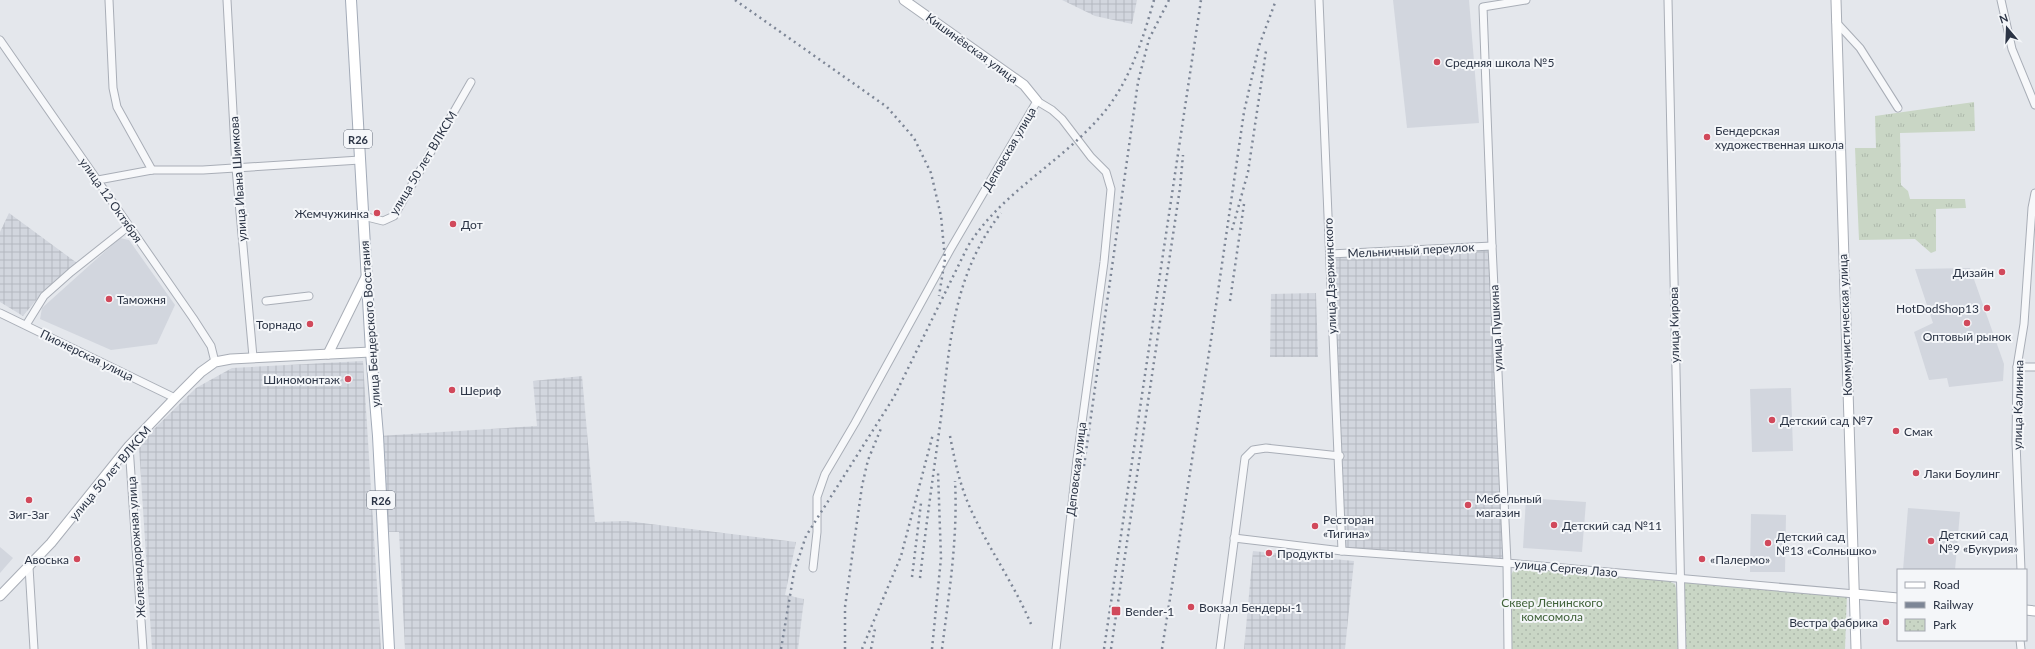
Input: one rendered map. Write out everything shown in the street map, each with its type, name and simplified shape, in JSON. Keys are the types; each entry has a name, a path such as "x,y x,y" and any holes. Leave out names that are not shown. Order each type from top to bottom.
{"main road":[{"name":"улица Бендерского Восстания","path":"350,0 366,277 378,442 388,649"}],"street":[{"path":"109,0 113,88 117,107 152,170"},
{"name":"улица Ивана Шимкова","path":"227,0 236,168 253,357"},
{"name":"Кишинёвская улица","path":"904,0 1024,85 1037,101"},
{"name":"улица Дзержинского","path":"1319,0 1334,372 1340,456 1342,551"},
{"name":"улица Пушкина","path":"1508,649 1507,563 1492,246 1483,7 1526,0"},
{"name":"улица Кирова","path":"1668,0 1679,578 1682,649"},
{"name":"Коммунистическая улица","path":"1836,0 1856,649"},
{"path":"2001,0 2012,50 2035,105"},
{"path":"1836,22 1860,48 1898,108"},
{"name":"улица 12 Октября","path":"0,40 193,318 211,346 215,362"},
{"name":"улица 50 лет ВЛКСМ","path":"363,216 383,221 394,216 471,82"},
{"name":"Деповская улица","path":"813,568 817,532 817,497 825,474 855,423 950,250 1037,101 1052,110 1062,119 1091,157 1106,172 1111,189 1056,649"},
{"path":"98,180 152,170 236,168 360,160"},
{"name":"улица Калинина","path":"2021,569 2016,442 2017,367 2024,324 2032,208 2035,193"},
{"path":"26,325 44,296 71,272 129,226"},
{"name":"Мельничный переулок","path":"1330,254 1492,246"},
{"path":"328,354 366,277"},
{"path":"266,301 309,296"},
{"name":"Пионерская улица","path":"0,313 175,398"},
{"name":"улица 50 лет ВЛКСМ","path":"0,596 56,538 129,446 201,372 215,362 253,357 371,352"},
{"path":"2017,367 2035,367"},
{"name":"Железнодорожная улица","path":"129,446 143,649"},
{"path":"1220,649 1244,463 1248,454 1258,448 1266,448 1340,456"},
{"name":"улица Сергея Лазо","path":"1234,538 1342,551 1507,563 1897,598"},
{"path":"29,567 34,649"}],"shaded area":[{"path":"1062,0 1137,0 1132,24 1095,16"},
{"name":"Средняя школа №5","path":"1393,0 1469,0 1479,123 1407,128"},
{"path":"9,213 77,263 42,293 23,316 0,302 0,232"},
{"path":"120,238 129,240 175,305 157,344 111,350 40,319 42,308"},
{"path":"1492,246 1507,563 1342,551 1330,254"},
{"name":"Оптовый рынок","path":"1970,268 2004,364 2003,381 1949,387 1947,378 1929,380 1914,332 1933,323 1915,269"},
{"path":"1316,293 1318,357 1270,357 1271,294"},
{"path":"363,361 381,649 152,649 139,447 153,430 196,388 232,368"},
{"path":"582,376 595,522 626,521 796,542 785,595 804,599 798,649 405,649 399,532 382,532 378,436 537,426 533,381"},
{"name":"Детский сад №7","path":"1791,388 1793,451 1752,452 1750,389"},
{"name":"Детский сад №11","path":"1526,498 1586,502 1582,552 1523,548"},
{"name":"Детский сад №9 «Букурия»","path":"1908,508 1960,512 1955,569 1903,569"},
{"name":"Детский сад №13 «Солнышко»","path":"1751,514 1786,515 1785,572 1750,572"},
{"path":"0,547 13,558 0,573"},
{"path":"1253,551 1354,561 1345,649 1244,649"}],"green space":[{"path":"1974,102 1975,131 1900,133 1901,185 1908,191 1910,199 1965,199 1966,208 1936,209 1936,251 1931,253 1915,239 1859,240 1855,148 1876,148 1875,116"},
{"name":"Сквер Ленинского комсомола","path":"1525,567 1666,580 1675,584 1677,593 1679,649 1512,649 1511,576 1513,571"},
{"path":"1679,578 1847,593 1845,649 1682,649"}],"railway":[{"path":"735,0 887,107 914,138 931,173 941,216 945,259 939,296"},
{"path":"781,649 794,572 806,536 894,397 968,246 981,227 997,210 1013,194 1067,150 1100,117 1110,104 1127,77 1145,31 1154,0"},
{"path":"1084,466 1138,82 1149,39 1169,0"},
{"path":"1104,649 1201,0"},
{"path":"1162,649 1211,340 1244,112 1259,46 1276,0"},
{"path":"1232,230 1248,172 1266,51"},
{"path":"1111,649 1180,188 1183,155"},
{"path":"1230,301 1244,204"},
{"path":"920,578 947,368 956,314 962,288 972,262 984,237 1001,213"},
{"path":"845,649 845,607 862,486 868,460 882,426"},
{"path":"862,649 901,556 933,434"},
{"path":"950,436 956,465 967,501 1031,624"},
{"path":"932,649 941,558 938,472"},
{"path":"942,649 954,544 956,502 955,481"},
{"path":"912,577 921,503"},
{"path":"871,649 875,629"}],"place":[{"name":"Средняя школа №5","path":"1437,62"},
{"name":"Бендерская художественная школа","path":"1707,137"},
{"name":"Жемчужинка","path":"377,213"},
{"name":"Дот","path":"453,224"},
{"name":"Дизайн","path":"2002,272"},
{"name":"Таможня","path":"109,299"},
{"name":"HotDodShop13","path":"1987,308"},
{"name":"Оптовый рынок","path":"1967,323"},
{"name":"Торнадо","path":"310,324"},
{"name":"Шиномонтаж","path":"348,379"},
{"name":"Шериф","path":"452,390"},
{"name":"Детский сад №7","path":"1772,420"},
{"name":"Смак","path":"1896,431"},
{"name":"Лаки Боулинг","path":"1916,473"},
{"name":"Зиг-Заг","path":"29,500"},
{"name":"Мебельный магазин","path":"1468,505"},
{"name":"Детский сад №11","path":"1554,525"},
{"name":"Ресторан «Тигина»","path":"1315,526"},
{"name":"Детский сад №9 «Букурия»","path":"1931,541"},
{"name":"Детский сад №13 «Солнышко»","path":"1768,543"},
{"name":"Продукты","path":"1269,553"},
{"name":"Авоська","path":"77,559"},
{"name":"«Палермо»","path":"1702,559"},
{"name":"Вокзал Бендеры-1","path":"1191,607"},
{"name":"Bender-1","path":"1116,611"},
{"name":"Вестра фабрика","path":"1886,622"}]}
